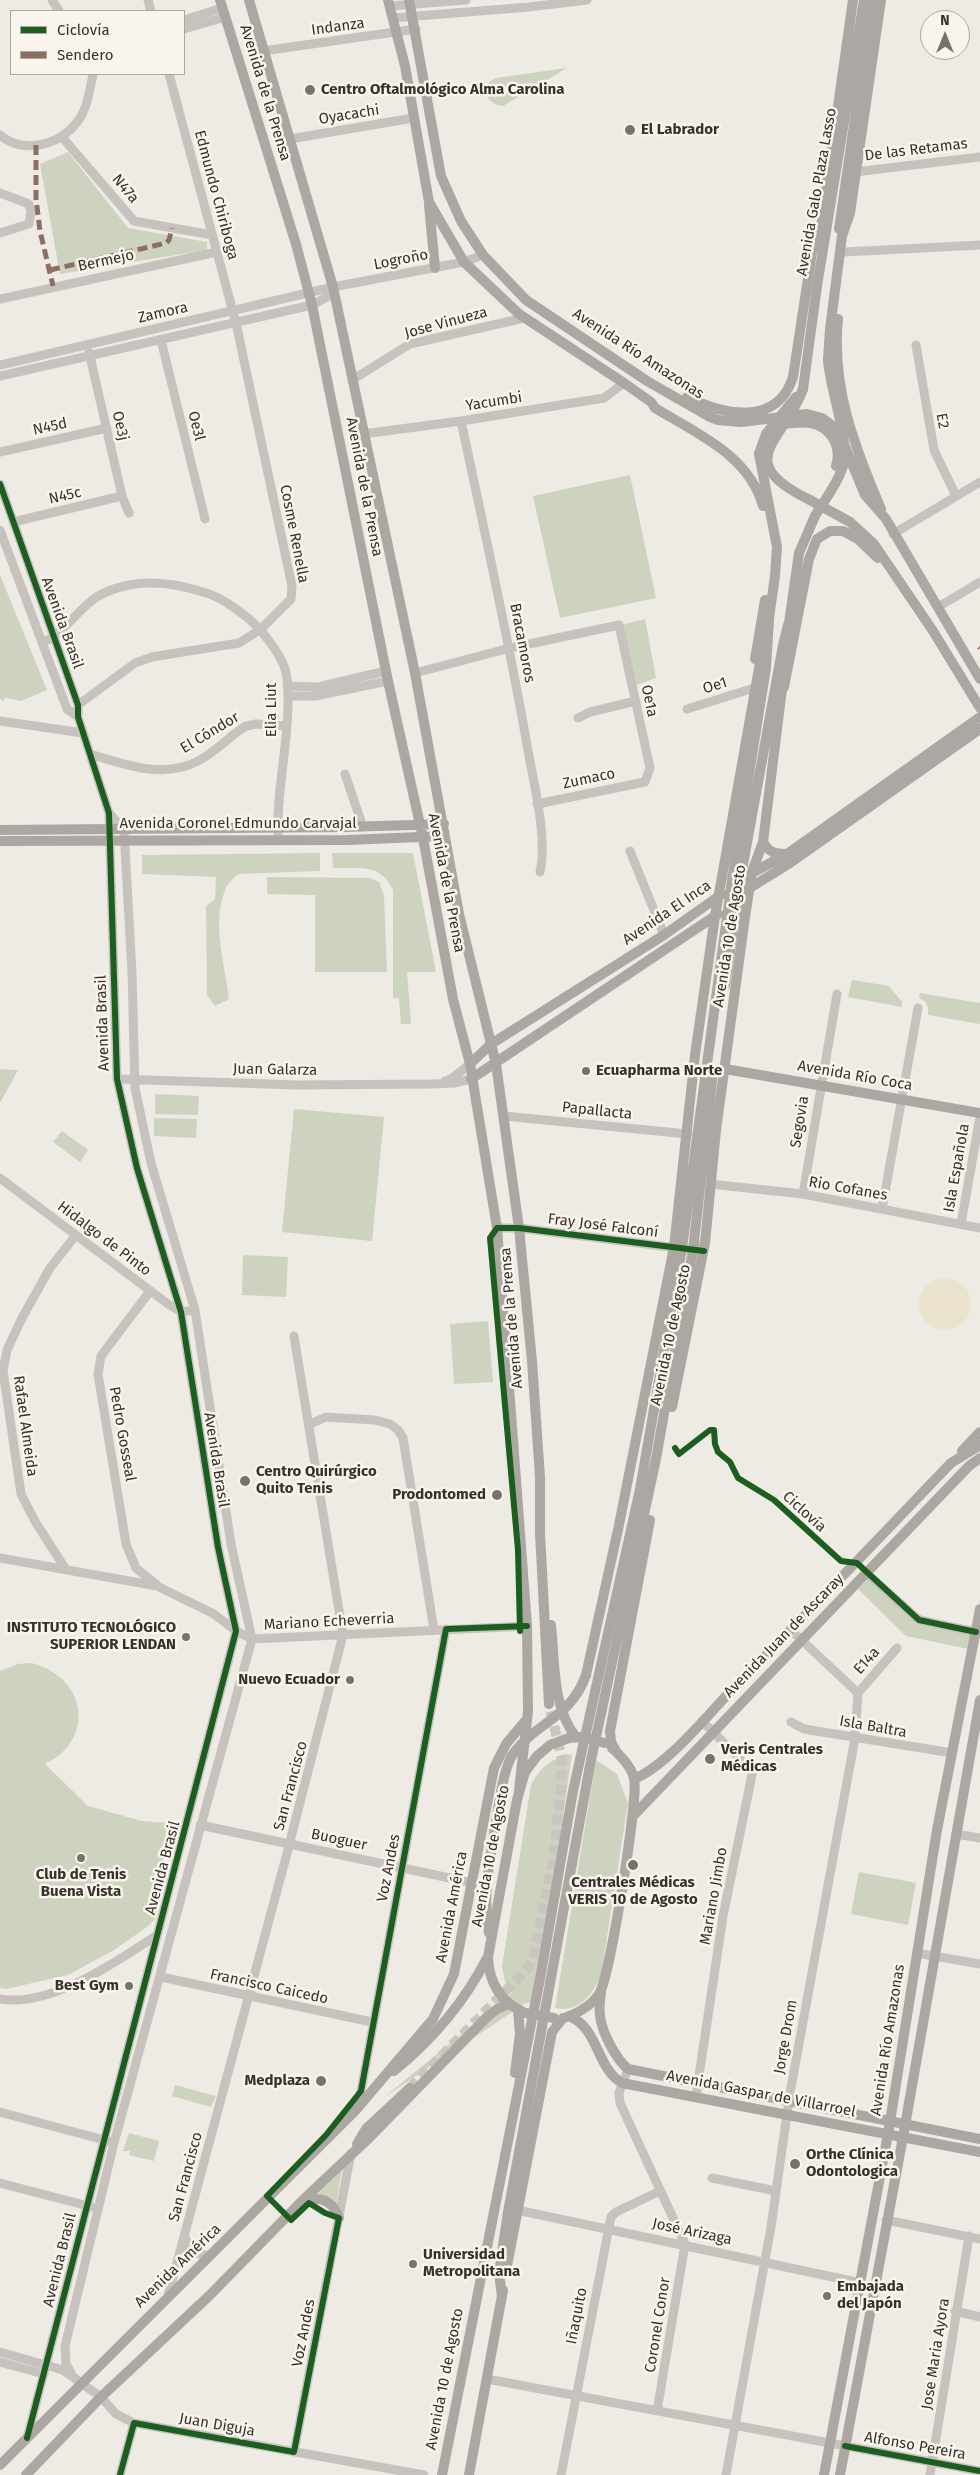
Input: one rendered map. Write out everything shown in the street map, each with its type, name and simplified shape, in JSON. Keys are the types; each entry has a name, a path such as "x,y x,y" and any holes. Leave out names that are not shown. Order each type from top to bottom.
{"main road":[{"name":"Avenida de la Prensa","path":"249,0 290,139 331,291 352,380 415,672 459,914 496,1064 519,1228 540,1494 559,1693 566,1723 579,1737"},
{"name":"Avenida Galo Plaza Lasso","path":"817,286 814,277 853,0"},
{"name":"Avenida Galo Plaza Lasso","path":"817,286 864,0"},
{"name":"Avenida Galo Plaza Lasso","path":"842,236 839,229 872,0"},
{"path":"881,0 844,252 836,331 838,380 860,459 886,519"},
{"name":"Avenida Río Amazonas","path":"410,2 441,176 462,221 483,255 526,300 648,381 708,416 718,420 741,422 800,414 816,416 828,421 841,438 865,495 886,519 893,534 938,606 980,679"},
{"path":"389,3 405,66 429,202 435,268"},
{"name":"Avenida de la Prensa","path":"223,8 296,244 312,305 387,676 423,838 453,999 470,1064 497,1228 526,1626 527,1718 519,1790"},
{"path":"429,202 464,262 524,318 624,383 651,402 655,408 715,445 735,460 753,480 762,502 769,535 770,557 751,689 750,720"},
{"path":"842,236 850,213"},
{"path":"631,368 703,405 720,410 753,412 775,406 785,397 793,378 812,252 820,235"},
{"name":"Avenida 10 de Agosto","path":"634,1779 628,1766 611,1742 610,1731 705,1243 710,1184 725,1069 752,872 763,842 788,625 799,552 815,516 839,476 845,459 831,386 828,359 842,236"},
{"path":"817,286 803,389 793,413 772,442 768,460 771,471 780,483 860,530 874,544 889,569 933,631 980,708"},
{"name":"Avenida 10 de Agosto","path":"442,2475 556,1891 573,1792 640,1489 684,1249 688,1134 695,1054 715,916 769,620 777,560 776,542 760,466 761,445 766,434 803,389"},
{"path":"741,422 770,424 804,422 817,424 826,430 835,442 838,456 836,466 821,495 815,516"},
{"path":"780,700 809,559 817,539 830,531 845,531 862,543 889,569"},
{"name":"Avenida 10 de Agosto","path":"502,2297 499,2273 508,2212 592,1760 654,1467 684,1249 714,1060 766,668 769,620"},
{"name":"Avenida 10 de Agosto","path":"736,884 782,645 788,625"},
{"name":"Avenida El Inca","path":"470,1064 491,1044 664,934 752,872 787,854 980,717"},
{"name":"Avenida El Inca","path":"471,1079 715,916 750,888 790,864 980,729"},
{"name":"Avenida Coronel Edmundo Carvajal","path":"278,834 363,827 444,824"},
{"name":"Avenida Coronel Edmundo Carvajal","path":"0,830 110,835 278,834 423,838 445,836"},
{"name":"Avenida Coronel Edmundo Carvajal","path":"0,841 110,835"},
{"path":"763,842 770,852 787,854"},
{"name":"Avenida Río Coca","path":"725,1069 980,1113"},
{"name":"Avenida 10 de Agosto","path":"490,1937 485,1905 486,1886 503,1780 511,1757 526,1738 566,1709 580,1690 586,1675 684,1249"},
{"path":"951,1463 980,1432"},
{"name":"Avenida Juan de Ascaray","path":"634,1779 650,1772 702,1721 792,1631 951,1463 980,1445"},
{"name":"Avenida Juan de Ascaray","path":"633,1816 866,1572 969,1466 980,1458"},
{"path":"969,1466 980,1470"},
{"path":"619,1525 640,1489"},
{"name":"Avenida de la Prensa","path":"540,1494 540,1533 549,1704"},
{"name":"Avenida Río Amazonas","path":"824,2475 888,2134 952,1753 980,1609"},
{"name":"Avenida Río Amazonas","path":"840,2475 886,2220 903,2137 980,1700"},
{"name":"Avenida América","path":"2,2459 27,2438 78,2381 210,2256 355,2111 433,2019 454,1974 496,1763 506,1744 527,1718"},
{"name":"Avenida 10 de Agosto","path":"601,1992 587,2007 562,2017 521,2011 508,2004 493,1985 489,1974 488,1957 490,1937 519,1790 528,1766 543,1750 556,1742 579,1737 605,1743 616,1751"},
{"path":"628,2068 622,2064 602,2025 599,2010 633,1816 634,1779"},
{"name":"Avenida América","path":"375,2087 410,2058 461,2003 488,1957"},
{"path":"26,2475 101,2398 209,2296 302,2201 420,2087 486,2018 497,2009 508,2004"},
{"name":"Avenida 10 de Agosto","path":"478,2289 478,2263 514,2080 521,2011"},
{"path":"562,2017 584,2025 610,2073 622,2083"},
{"name":"Avenida 10 de Agosto","path":"469,2475 516,2210 552,2032 562,2017"},
{"name":"Avenida Gaspar de Villarroel","path":"628,2068 698,2084 980,2138"},
{"name":"Avenida Gaspar de Villarroel","path":"622,2083 980,2152"},
{"path":"351,2153 366,2129 410,2088"},
{"path":"302,2201 314,2198 325,2200 334,2207 339,2218"}],"street":[{"path":"389,3 466,0"},
{"path":"394,18 587,0"},
{"path":"185,20 223,8"},
{"path":"185,28 223,8"},
{"name":"Indanza","path":"264,51 416,29"},
{"path":"0,135 24,146 43,144 62,137 79,120 89,94 93,75"},
{"name":"Edmundo Chiriboga","path":"169,75 236,323"},
{"name":"Oyacachi","path":"290,139 413,118"},
{"name":"N47a","path":"62,137 134,221 212,235"},
{"name":"De las Retamas","path":"856,172 980,157"},
{"path":"0,193 29,204 31,212 29,224 0,233"},
{"path":"844,252 980,245"},
{"name":"Bermejo","path":"0,299 217,252"},
{"name":"Logroño","path":"331,291 464,262 483,255"},
{"name":"Zamora","path":"0,365 309,294 331,291"},
{"name":"Zamora","path":"0,376 312,305 331,291"},
{"name":"Jose Vinueza","path":"352,380 410,344 524,318"},
{"name":"Cosme Renella","path":"78,705 135,663 152,657 239,643 261,629 291,599 292,586 236,323"},
{"name":"Oe3l","path":"161,340 205,519"},
{"name":"Oe3j","path":"88,345 122,496 129,513"},
{"name":"E2","path":"916,345 934,450 956,496"},
{"name":"Yacumbi","path":"363,434 461,421 604,398 624,383"},
{"name":"Bracamoros","path":"461,421 510,648 537,804 543,859 540,872"},
{"name":"N45d","path":"0,452 107,428"},
{"path":"893,534 980,482"},
{"name":"Avenida Brasil","path":"0,484 78,705 78,717 109,813 117,1079 137,1168 181,1312 213,1518 236,1631 27,2438"},
{"name":"N45c","path":"13,522 122,496"},
{"name":"Avenida Brasil","path":"0,530 67,709 78,717"},
{"path":"938,606 980,582"},
{"name":"Elia Liut","path":"42,643 55,637 91,600 106,592 141,584 166,583 190,588 212,595 234,606 261,629 285,669 288,696 287,726 278,834"},
{"name":"Oe1a","path":"510,648 618,625 650,768 645,782"},
{"path":"415,672 510,648"},
{"path":"287,686 318,687 387,676"},
{"path":"288,696 315,696 387,676"},
{"name":"Oe1","path":"687,709 751,689"},
{"path":"578,718 590,712 636,700"},
{"path":"0,721 83,733"},
{"name":"El Cóndor","path":"90,754 155,770 173,768 195,762 246,726 256,724 287,726"},
{"path":"346,774 363,827"},
{"name":"Zumaco","path":"537,804 645,782"},
{"name":"Avenida Brasil","path":"78,2381 66,2364 65,2346 114,2143 252,1639 231,1544 195,1310 151,1163 134,1079 132,972 124,835 109,813"},
{"path":"630,850 664,934"},
{"name":"Segovia","path":"803,1194 820,1084 837,994"},
{"path":"882,1209 900,1099 918,1008"},
{"name":"Juan Galarza","path":"432,1084 451,1079 470,1064"},
{"name":"Juan Galarza","path":"117,1079 297,1085 432,1084 454,1083 471,1079"},
{"name":"Papallacta","path":"504,1116 688,1134"},
{"name":"Isla Española","path":"962,1224 980,1117"},
{"name":"Hidalgo de Pinto","path":"0,1178 153,1294 181,1312"},
{"name":"Rio Cofanes","path":"710,1184 803,1194 980,1228"},
{"name":"Fray José Falconí","path":"497,1228 519,1228 684,1249"},
{"name":"Rafael Almeida","path":"65,1568 21,1494 3,1371 8,1350 22,1318 50,1268 76,1235"},
{"path":"684,1249 705,1243"},
{"name":"Pedro Gosseal","path":"157,1586 136,1568 126,1544 98,1374 100,1356 153,1294 168,1296 172,1285"},
{"path":"181,1312 195,1310"},
{"name":"San Francisco","path":"168,2296 290,1844 343,1635 310,1424 294,1336"},
{"path":"310,1424 326,1417 375,1420 390,1424 398,1430 402,1438 434,1630"},
{"name":"Mariano Echeverria","path":"0,1558 65,1568 157,1586 214,1614 236,1631 252,1639 526,1626"},
{"path":"866,1572 919,1620 976,1632"},
{"name":"Voz Andes","path":"355,2111 361,2091 372,2022 446,1629"},
{"path":"792,1631 858,1693"},
{"name":"E14a","path":"858,1693 898,1648"},
{"name":"Jorge Drom","path":"726,2475 765,2262 789,2102 855,1738 858,1693"},
{"name":"Mariano Jimbo","path":"696,2096 723,1916 752,1774 751,1770 702,1721"},
{"name":"Isla Baltra","path":"791,1722 804,1729 952,1753"},
{"name":"Buoguer","path":"200,1825 473,1883"},
{"path":"956,1834 980,1838"},
{"path":"0,1999 20,1999 47,1994 101,1972 157,1935 170,1940"},
{"path":"917,1953 980,1964"},
{"name":"Francisco Caicedo","path":"161,1977 372,2022"},
{"path":"628,2068 619,2093 620,2104 685,2244"},
{"path":"0,2112 114,2143"},
{"name":"Voz Andes","path":"294,2452 351,2153"},
{"path":"712,2178 776,2191"},
{"path":"0,2183 98,2208"},
{"name":"Iñaquito","path":"561,2475 611,2217 616,2212 660,2191"},
{"name":"José Arizaga","path":"516,2210 685,2244 860,2283"},
{"path":"886,2220 980,2239"},
{"name":"San Francisco","path":"184,2236 191,2252 210,2256"},
{"name":"Jose Maria Ayora","path":"930,2475 955,2311 969,2236"},
{"name":"Coronel Conor","path":"657,2411 685,2244"},
{"path":"955,2311 980,2317"},
{"name":"Juan Diguja","path":"0,2352 63,2370 101,2398 116,2414 134,2423 424,2475"},
{"path":"0,2362 44,2374"},
{"name":"Alfonso Pereira","path":"487,2379 980,2471"},
{"path":"120,2475 134,2423"}],"green space":[{"path":"567,68 503,106 492,102 486,94 487,85 496,78"},
{"path":"68,152 128,228 207,242 207,250 60,274 40,164"},
{"path":"630,475 656,598 560,618 533,496"},
{"path":"0,575 47,690 21,701 6,698 2,701 0,698"},
{"path":"645,619 656,678 634,686 621,625"},
{"path":"320,853 320,871 238,874 228,884 222,901 219,929 229,999 215,1006 207,995 206,906 215,899 216,877 142,874 142,855"},
{"path":"332,853 413,853 436,972 407,972 411,1024 401,1024 399,998 393,998 393,890 388,881 375,871 360,868 333,868"},
{"path":"267,877 370,878 379,882 384,896 387,972 315,972 315,895 267,894"},
{"path":"852,980 889,986 902,1002 902,1007 848,997"},
{"path":"920,993 980,1003 980,1024 928,1015 927,1005 919,998"},
{"path":"0,1069 18,1070 0,1103"},
{"path":"155,1094 199,1096 198,1115 155,1114"},
{"path":"294,1109 384,1117 372,1241 282,1232"},
{"path":"154,1118 197,1119 196,1138 154,1136"},
{"path":"62,1131 88,1150 80,1162 53,1142"},
{"path":"243,1255 288,1257 286,1297 242,1295"},
{"path":"488,1321 493,1382 454,1384 450,1324"},
{"path":"873,1574 919,1615 972,1628 968,1649 906,1636 858,1589"},
{"name":"Club de Tenis Buena Vista","path":"31,1663 50,1670 64,1681 73,1694 78,1709 78,1724 72,1740 62,1753 45,1764 88,1806 142,1821 167,1823 157,1917 147,1927 114,1950 68,1975 6,1989 0,1988 0,1671 18,1664"},
{"path":"567,1754 572,1755 552,1889 532,2003 526,2003 383,2098 512,1993 505,1982 502,1966 531,1785 546,1766 555,1759"},
{"path":"596,1760 617,1774 628,1803 601,1976 584,2001 571,2008 555,2008"},
{"path":"859,1872 916,1883 908,1925 851,1914"},
{"path":"175,2085 216,2096 211,2107 172,2096"},
{"path":"129,2133 159,2141 154,2161 129,2155 130,2151 123,2151"},
{"path":"342,2170 336,2205 317,2195"}],"sand":[{"path":"940,1278 950,1278 964,1285 971,1299 971,1309 964,1323 950,1330 940,1330 930,1326 923,1319 919,1309 919,1299 923,1289 930,1282"}],"tunnel":[{"path":"410,2088 527,1969 533,1960 552,1866 561,1791 562,1759 549,1704"}],"marked path":[{"path":"36,145 36,199 40,231 53,286"},
{"path":"50,270 166,243 169,240 172,228"}],"cycle path":[{"path":"0,484 78,705 78,717 109,813 117,1079 137,1168 181,1312 218,1547 236,1631 27,2438"},
{"path":"520,1631 518,1550 490,1238 497,1228 519,1228 704,1251"},
{"name":"Ciclovía","path":"675,1448 679,1454 710,1430 714,1430 715,1444 718,1452 730,1462 738,1478 774,1500 841,1561 857,1563 919,1620 976,1632"},
{"path":"120,2475 134,2423 294,2452 339,2218 325,2213 309,2203 291,2220 267,2196 326,2135 361,2091 446,1629 527,1626"},
{"path":"845,2446 980,2471"}],"place":[{"name":"Centro Oftalmológico Alma Carolina","path":"310,90"},
{"name":"El Labrador","path":"630,130"},
{"name":"Ecuapharma Norte","path":"586,1071"},
{"name":"Centro Quirúrgico Quito Tenis","path":"245,1481"},
{"name":"Prodontomed","path":"497,1495"},
{"name":"INSTITUTO TECNOLÓGICO SUPERIOR LENDAN","path":"186,1637"},
{"name":"Nuevo Ecuador","path":"350,1680"},
{"name":"Veris Centrales Médicas","path":"710,1759"},
{"name":"Club de Tenis Buena Vista","path":"81,1858"},
{"name":"Centrales Médicas VERIS 10 de Agosto","path":"633,1865"},
{"name":"Best Gym","path":"129,1986"},
{"name":"Medplaza","path":"321,2081"},
{"name":"Orthe Clínica Odontologica","path":"795,2164"},
{"name":"Universidad Metropolitana","path":"413,2264"},
{"name":"Embajada del Japón","path":"827,2296"}]}
